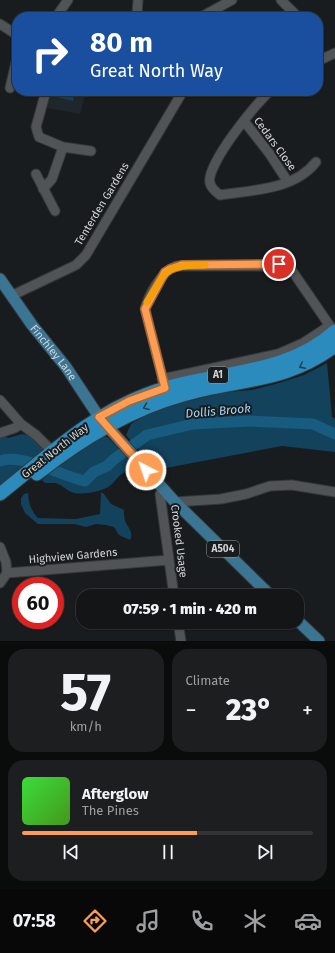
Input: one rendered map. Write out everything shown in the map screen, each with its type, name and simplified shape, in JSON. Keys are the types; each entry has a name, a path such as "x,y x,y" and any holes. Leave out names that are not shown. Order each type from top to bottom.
{"highway":[{"name":"Great North Way","path":"3,492 50,456 103,421 129,401 164,383 276,364 311,349 333,330"},
{"name":"Great North Way","path":"103,421 183,395 285,373 311,361 335,346"},
{"name":"Great North Way","path":"0,504 20,488 50,456"}],"main road":[{"name":"Finchley Lane","path":"0,280 6,292 66,366 103,421"},
{"name":"A504","path":"103,421 139,464 175,502 264,589"},
{"path":"304,627 318,641"}],"street":[{"path":"60,12 68,0"},
{"path":"137,12 138,0"},
{"path":"281,0 293,12"},
{"path":"210,12 229,1"},
{"path":"0,24 12,32"},
{"path":"323,59 335,53"},
{"path":"10,88 12,79"},
{"path":"45,96 36,130 39,137 64,147 91,151"},
{"name":"Tenterden Gardens","path":"6,292 76,264 86,255 180,96"},
{"name":"Cedars Close","path":"266,96 233,133 213,168 210,178 210,183 213,189 220,195 276,187 294,180 312,168 316,162"},
{"name":"Cedars Close","path":"244,121 269,153 288,182"},
{"path":"43,189 52,179 64,147"},
{"path":"36,174 55,211"},
{"path":"164,383 145,309 162,277 170,269 176,266 284,266 293,272 333,330"},
{"path":"0,400 20,424 36,435 50,456"},
{"path":"0,434 15,428 20,424"},
{"path":"175,502 221,499 246,494 270,486 292,485 335,492"},
{"name":"Crooked Usage","path":"165,491 160,494 173,589"},
{"path":"0,547 6,562 7,573 0,583"},
{"name":"Highview Gardens","path":"7,573 169,560"},
{"path":"179,629 181,641"}],"shaded area":[{"path":"50,96 85,96 80,114 47,108"},
{"path":"52,96 74,96 73,101"},
{"path":"327,363 332,417 335,419 335,452 282,446 155,470 126,435 131,424 144,416 171,405 226,392 252,390 279,383 304,375"},
{"path":"22,434 32,436 41,443 43,452 0,487 0,438 5,436 8,438"},
{"path":"100,437 107,437 131,461 133,469 126,471 110,486 89,493 74,493 55,483 45,483 42,480 56,467"},
{"path":"101,492 111,504 124,510 125,521 131,532 130,540 119,535 114,527 106,525 96,524 86,527 75,524 38,524 25,513 21,504 21,498 24,494 28,493 31,507 38,518 76,519 100,514"}],"waterway":[{"name":"Dollis Brook","path":"0,461 9,459 31,462 85,481 94,472 107,466 147,435 193,424 251,421 313,424 335,434"}],"slow traffic":[{"path":"147,302 165,272 176,266 205,265"}],"route":[{"path":"146,470 139,464 99,417 129,401 165,388 145,314 146,304 165,272 176,266 182,265 279,264"}]}
